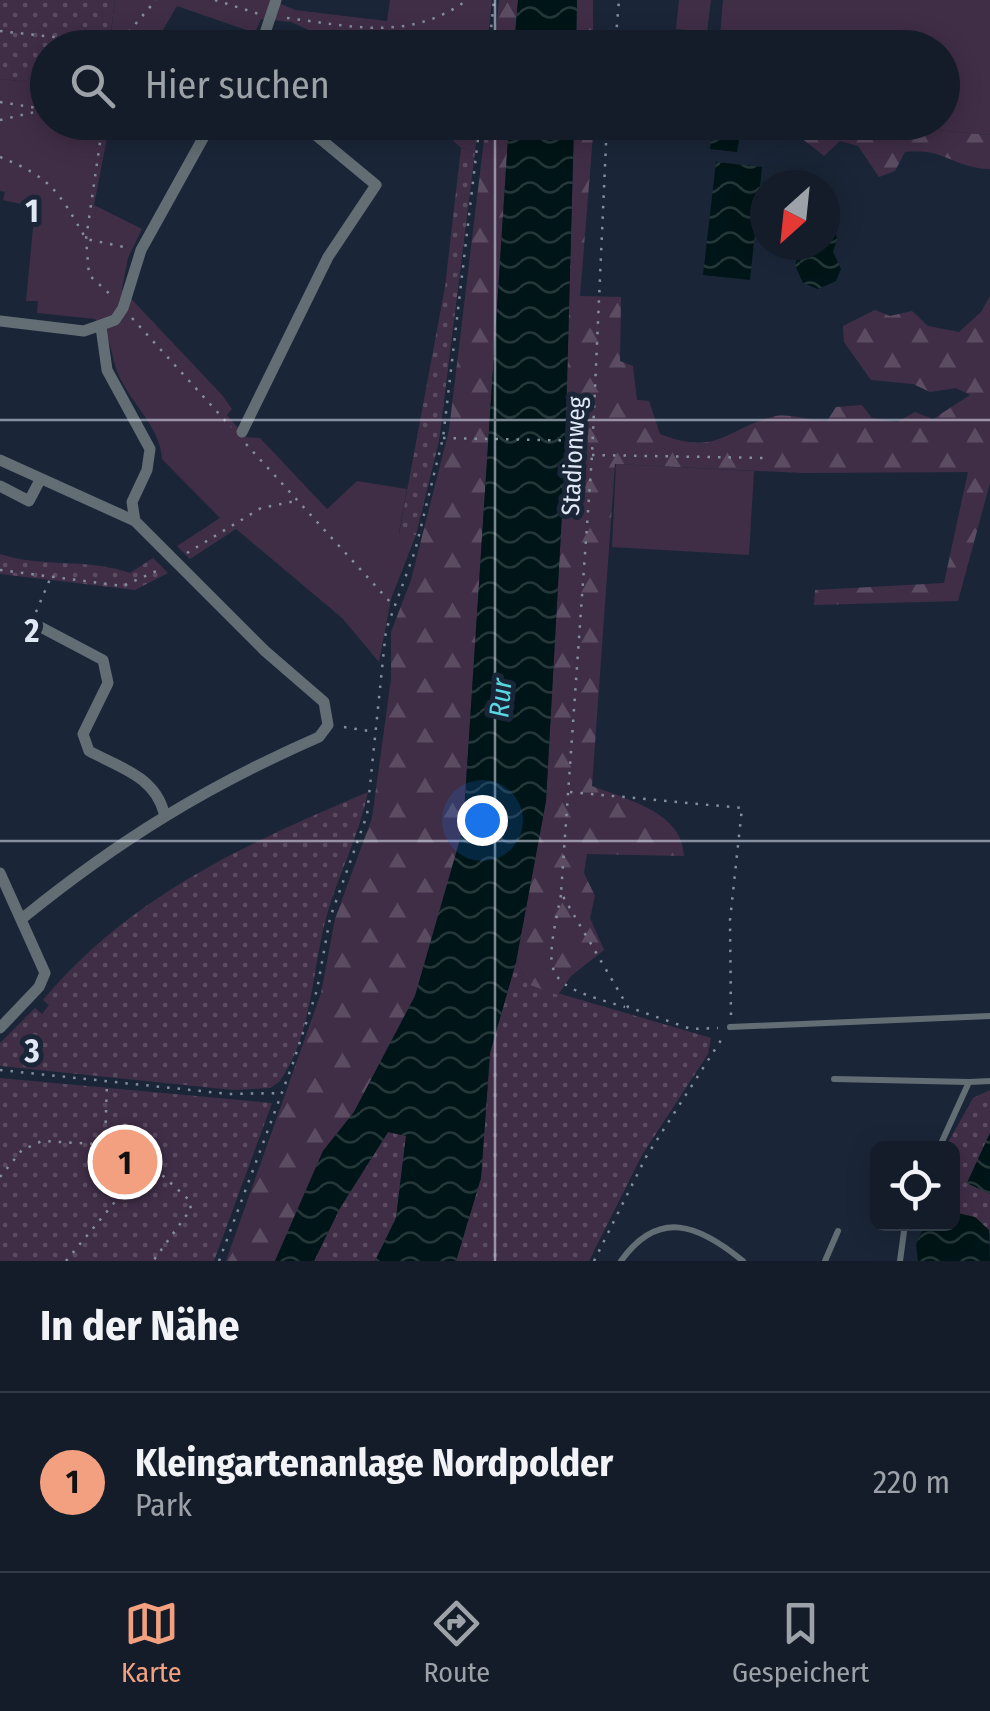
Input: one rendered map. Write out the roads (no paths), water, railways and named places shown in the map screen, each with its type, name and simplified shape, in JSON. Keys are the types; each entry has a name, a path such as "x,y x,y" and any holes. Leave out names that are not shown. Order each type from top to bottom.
{"street":[{"path":"267,30 276,0"},
{"path":"0,322 84,331 100,327 124,308 141,250 202,140"},
{"path":"242,432 328,257 376,185 322,140"},
{"path":"100,327 108,370 150,449 148,470 132,502 135,521"},
{"path":"0,460 40,480 62,484 135,521 264,651 324,702 328,725 319,737 164,813 90,863 24,918"},
{"path":"0,486 30,501 40,480"},
{"path":"33,623 104,660 108,683 83,734 83,743 90,751 150,783 159,794 164,813"},
{"path":"0,874 44,963 44,980 0,1028"}],"lane":[{"path":"730,1027 990,1016"},
{"path":"834,1079 990,1082"},
{"path":"942,1141 969,1082"},
{"path":"621,1261 647,1235 681,1225 722,1244 742,1261"},
{"path":"900,1261 904,1231"},
{"path":"825,1261 838,1232"}],"water":[{"path":"518,0 577,0 576,30 515,30"},
{"name":"Rur","path":"508,140 574,140 565,459 546,801 516,962 490,1053 481,1178 456,1261 375,1261 396,1218 406,1136 388,1132 340,1208 314,1261 275,1261 323,1151 354,1112 415,996 463,829"},
{"path":"711,140 739,140 737,152 710,149"},
{"path":"716,162 762,167 750,170 750,280 703,275"},
{"path":"796,260 837,260 841,269 836,281 818,289 803,283"},
{"path":"990,1133 990,1194 967,1183"},
{"path":"960,1214 975,1217 989,1230 990,1261 918,1261 916,1245 922,1231 960,1231"}],"place":[{"name":"Kleingartenanlage Nordpolder","path":"125,1162"}]}
